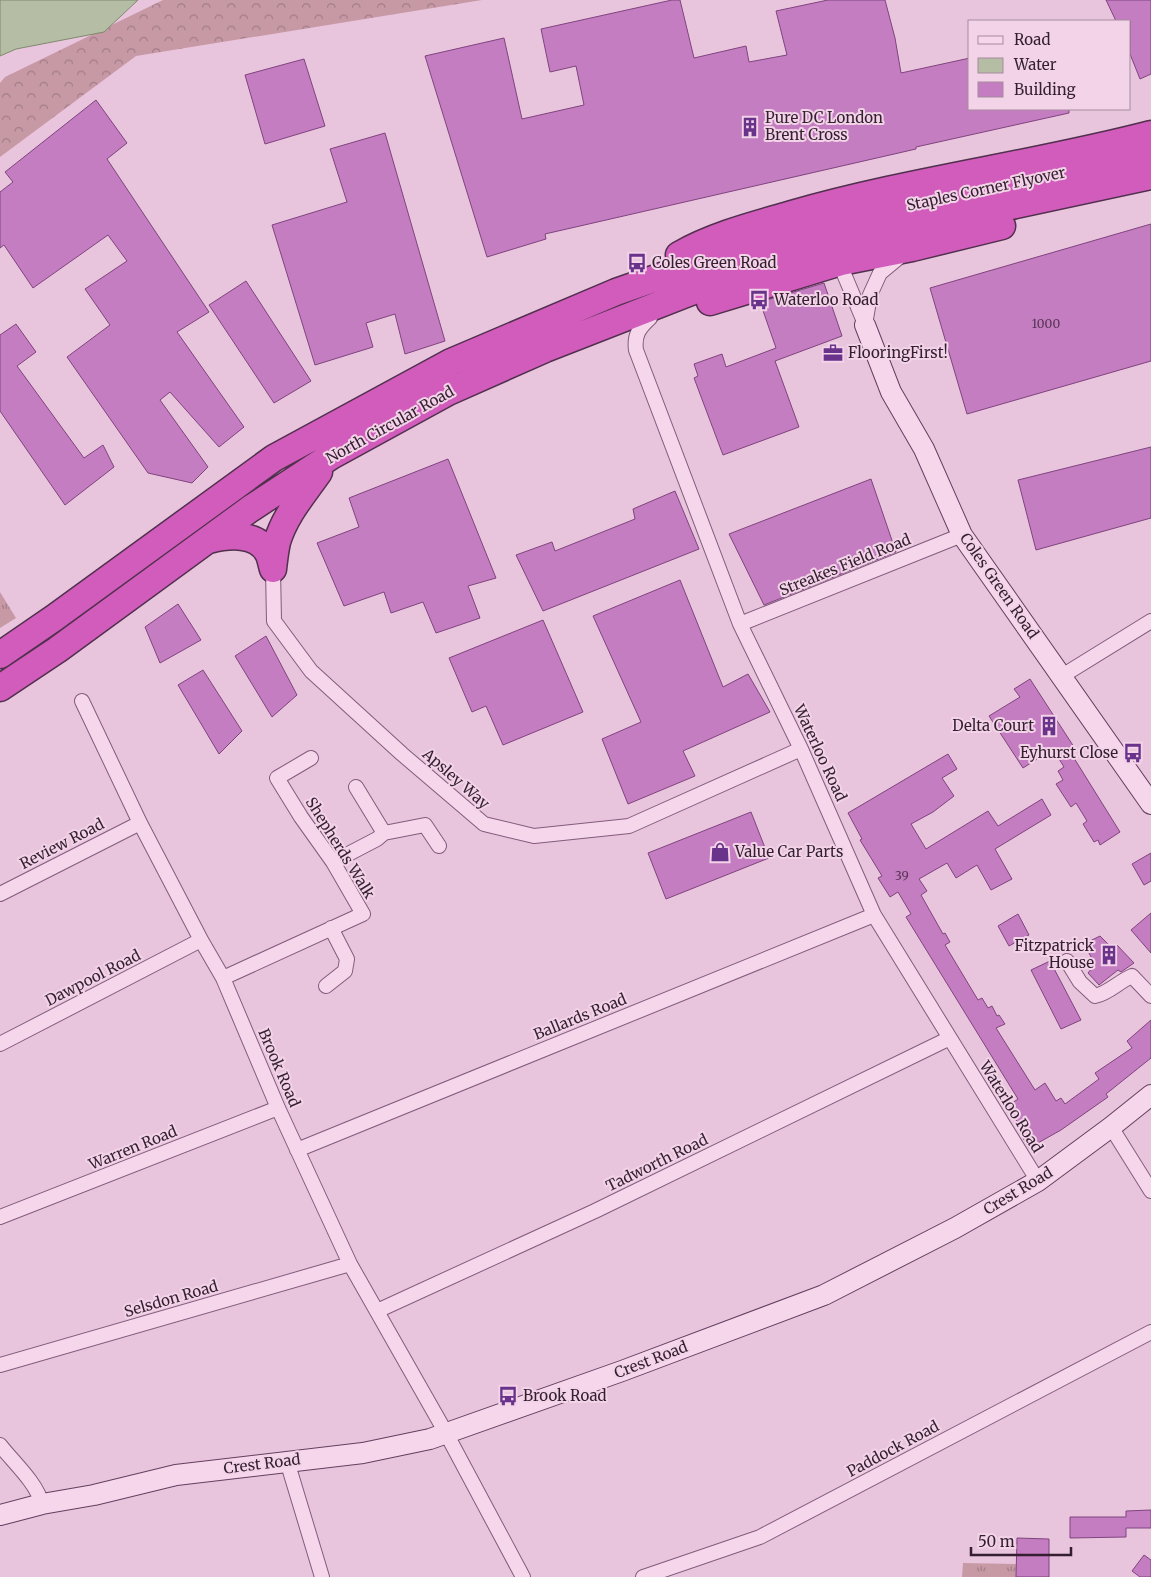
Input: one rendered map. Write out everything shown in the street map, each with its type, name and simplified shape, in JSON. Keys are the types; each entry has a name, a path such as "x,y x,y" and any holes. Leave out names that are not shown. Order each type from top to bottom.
{"highway":[{"path":"616,292 694,246 767,221 848,199 1151,134"},
{"name":"Staples Corner Flyover","path":"829,245 1116,173 1151,153"},
{"name":"Staples Corner Flyover","path":"1116,173 1151,176"},
{"path":"583,334 696,306 829,245 912,248 1151,192"},
{"name":"North Circular Road","path":"0,655 274,458 451,362 616,292 762,241 829,245"},
{"name":"North Circular Road","path":"0,688 57,650 250,509 332,456 448,392 545,349 768,262 829,245"},
{"path":"273,569 277,543 283,526 294,506 332,456"},
{"path":"205,541 235,536 253,540 268,553 273,569"}],"street":[{"name":"Coles Green Road","path":"829,245 844,274 891,392 924,449 962,535 1151,804"},
{"path":"865,324 870,294 880,273 912,248"},
{"name":"Waterloo Road","path":"650,318 639,328 635,340 636,350 740,624 801,750 874,915 1038,1181"},
{"name":"Streakes Field Road","path":"740,624 962,535"},
{"name":"Apsley Way","path":"273,569 274,621 311,671 402,754 484,824 534,836 629,826 801,750"},
{"path":"1062,676 1151,622"},
{"name":"Brook Road","path":"82,700 140,823 200,940 223,978 278,1108 350,1264 446,1433 523,1577"},
{"name":"Shepherds Walk","path":"223,978 363,914 333,862 301,817 277,778 311,758"},
{"path":"356,787 384,833"},
{"name":"Review Road","path":"0,894 140,823"},
{"path":"333,862 377,839 384,833 425,825 439,846"},
{"name":"Ballards Road","path":"297,1150 874,915"},
{"path":"326,986 345,971 347,959 331,928"},
{"name":"Dawpool Road","path":"0,1044 200,940"},
{"path":"1067,961 1080,982 1095,996 1105,994 1132,976 1151,996"},
{"name":"Tadworth Road","path":"377,1311 596,1211 950,1038"},
{"name":"Crest Road","path":"0,1515 176,1475 363,1453 430,1439 622,1371 824,1295 955,1228 1038,1181 1151,1095"},
{"name":"Warren Road","path":"0,1218 278,1108"},
{"path":"1111,1127 1151,1191"},
{"name":"Selsdon Road","path":"0,1365 350,1264"},
{"name":"Paddock Road","path":"643,1577 760,1537 1151,1332"},
{"path":"0,1445 33,1485 42,1504"},
{"path":"287,1461 322,1577"}],"green space":[{"path":"163,0 482,0 136,56 0,157 0,83 5,77"},
{"path":"0,592 16,618 0,628"},
{"path":"963,1563 1016,1564 1016,1577 962,1577"}],"water":[{"path":"0,0 138,0 104,32 16,49 0,56"}],"building":[{"path":"672,0 680,0 694,58 746,46 749,62 787,55 776,11 828,0 885,0 895,38 901,73 968,58 968,110 1069,110 1069,113 545,234 546,239 487,257 425,56 504,38 522,119 584,105 576,66 550,72 541,29"},
{"path":"1106,0 1151,0 1151,74 1140,79 1131,56 1131,20 1116,20"},
{"path":"304,59 325,126 265,144 245,75"},
{"path":"96,100 127,143 107,159 209,312 177,332 244,427 219,447 170,392 160,400 208,467 192,483 148,473 67,357 110,325 85,289 127,261 108,235 33,288 4,245 0,248 0,192 13,182 5,172"},
{"path":"385,133 445,341 405,354 395,314 366,323 373,347 315,365 272,225 347,202 330,149"},
{"path":"1151,224 1151,361 967,414 930,288"},
{"path":"246,281 311,381 274,403 209,305"},
{"path":"824,283 842,336 775,361 799,427 723,455 694,378 698,376 694,364 722,354 726,367 776,348 760,302"},
{"path":"16,324 36,352 17,366 84,458 103,445 114,467 65,505 0,411 0,335"},
{"path":"1151,447 1151,518 1036,550 1018,480"},
{"path":"448,459 496,578 468,586 480,618 436,633 423,602 391,613 384,592 344,606 317,543 359,527 349,498"},
{"path":"871,479 896,552 764,605 729,534"},
{"path":"675,491 699,549 543,611 516,555 552,542 555,551 635,519 633,509"},
{"path":"680,580 723,687 748,674 770,712 683,751 695,776 628,804 602,739 641,722 593,616"},
{"path":"178,604 201,640 160,663 145,627"},
{"path":"543,620 583,712 503,745 486,706 472,712 449,658"},
{"path":"266,636 297,695 272,717 235,656"},
{"path":"203,670 242,731 219,754 178,685"},
{"path":"1030,679 1074,747 1069,750 1120,832 1100,845 1098,840 1094,842 1083,824 1087,821 1076,803 1071,807 1056,784 1063,780 1058,771 1064,767 1053,749 1023,768 989,716 1020,697 1014,689"},
{"path":"948,754 957,769 942,778 954,796 933,812 911,824 926,849 988,811 998,826 1042,799 1051,815 995,849 1012,879 991,890 977,865 956,878 947,863 919,879 927,891 921,895 943,934 945,933 950,942 945,945 978,1000 982,998 988,1008 992,1006 997,1016 999,1015 1005,1024 996,1028 1035,1090 1045,1083 1056,1101 1061,1098 1065,1104 1099,1079 1095,1073 1132,1048 1127,1041 1151,1020 1151,1058 1106,1094 1108,1097 1061,1130 1029,1148 1020,1133 1023,1132 1008,1106 1018,1099 906,917 911,914 898,892 890,897 878,878 882,876 860,840 862,839 848,813"},
{"path":"751,812 769,858 666,899 648,853"},
{"path":"1151,853 1151,881 1144,885 1132,864"},
{"path":"1151,913 1151,953 1131,930"},
{"path":"1018,914 1029,935 1009,946 998,926"},
{"name":"Fitzpatrick House","path":"1100,936 1112,948 1116,944 1134,963 1121,972 1118,970 1099,985 1088,973 1095,964 1084,944"},
{"path":"1050,961 1081,1020 1061,1029 1031,970"},
{"path":"1151,1510 1151,1528 1126,1528 1126,1537 1070,1538 1070,1517 1126,1517 1126,1511"},
{"path":"1017,1538 1049,1539 1049,1577 1016,1577"},
{"path":"1144,1555 1151,1560 1151,1577 1140,1577 1132,1571"}],"place":[{"name":"Pure DC London Brent Cross","path":"750,127"},
{"name":"Coles Green Road","path":"637,263"},
{"name":"Waterloo Road","path":"759,300"},
{"name":"FlooringFirst!","path":"833,353"},
{"name":"Delta Court","path":"1049,726"},
{"name":"Eyhurst Close","path":"1133,753"},
{"name":"Value Car Parts","path":"720,852"},
{"name":"Fitzpatrick House","path":"1109,955"},
{"name":"Brook Road","path":"508,1396"}]}
